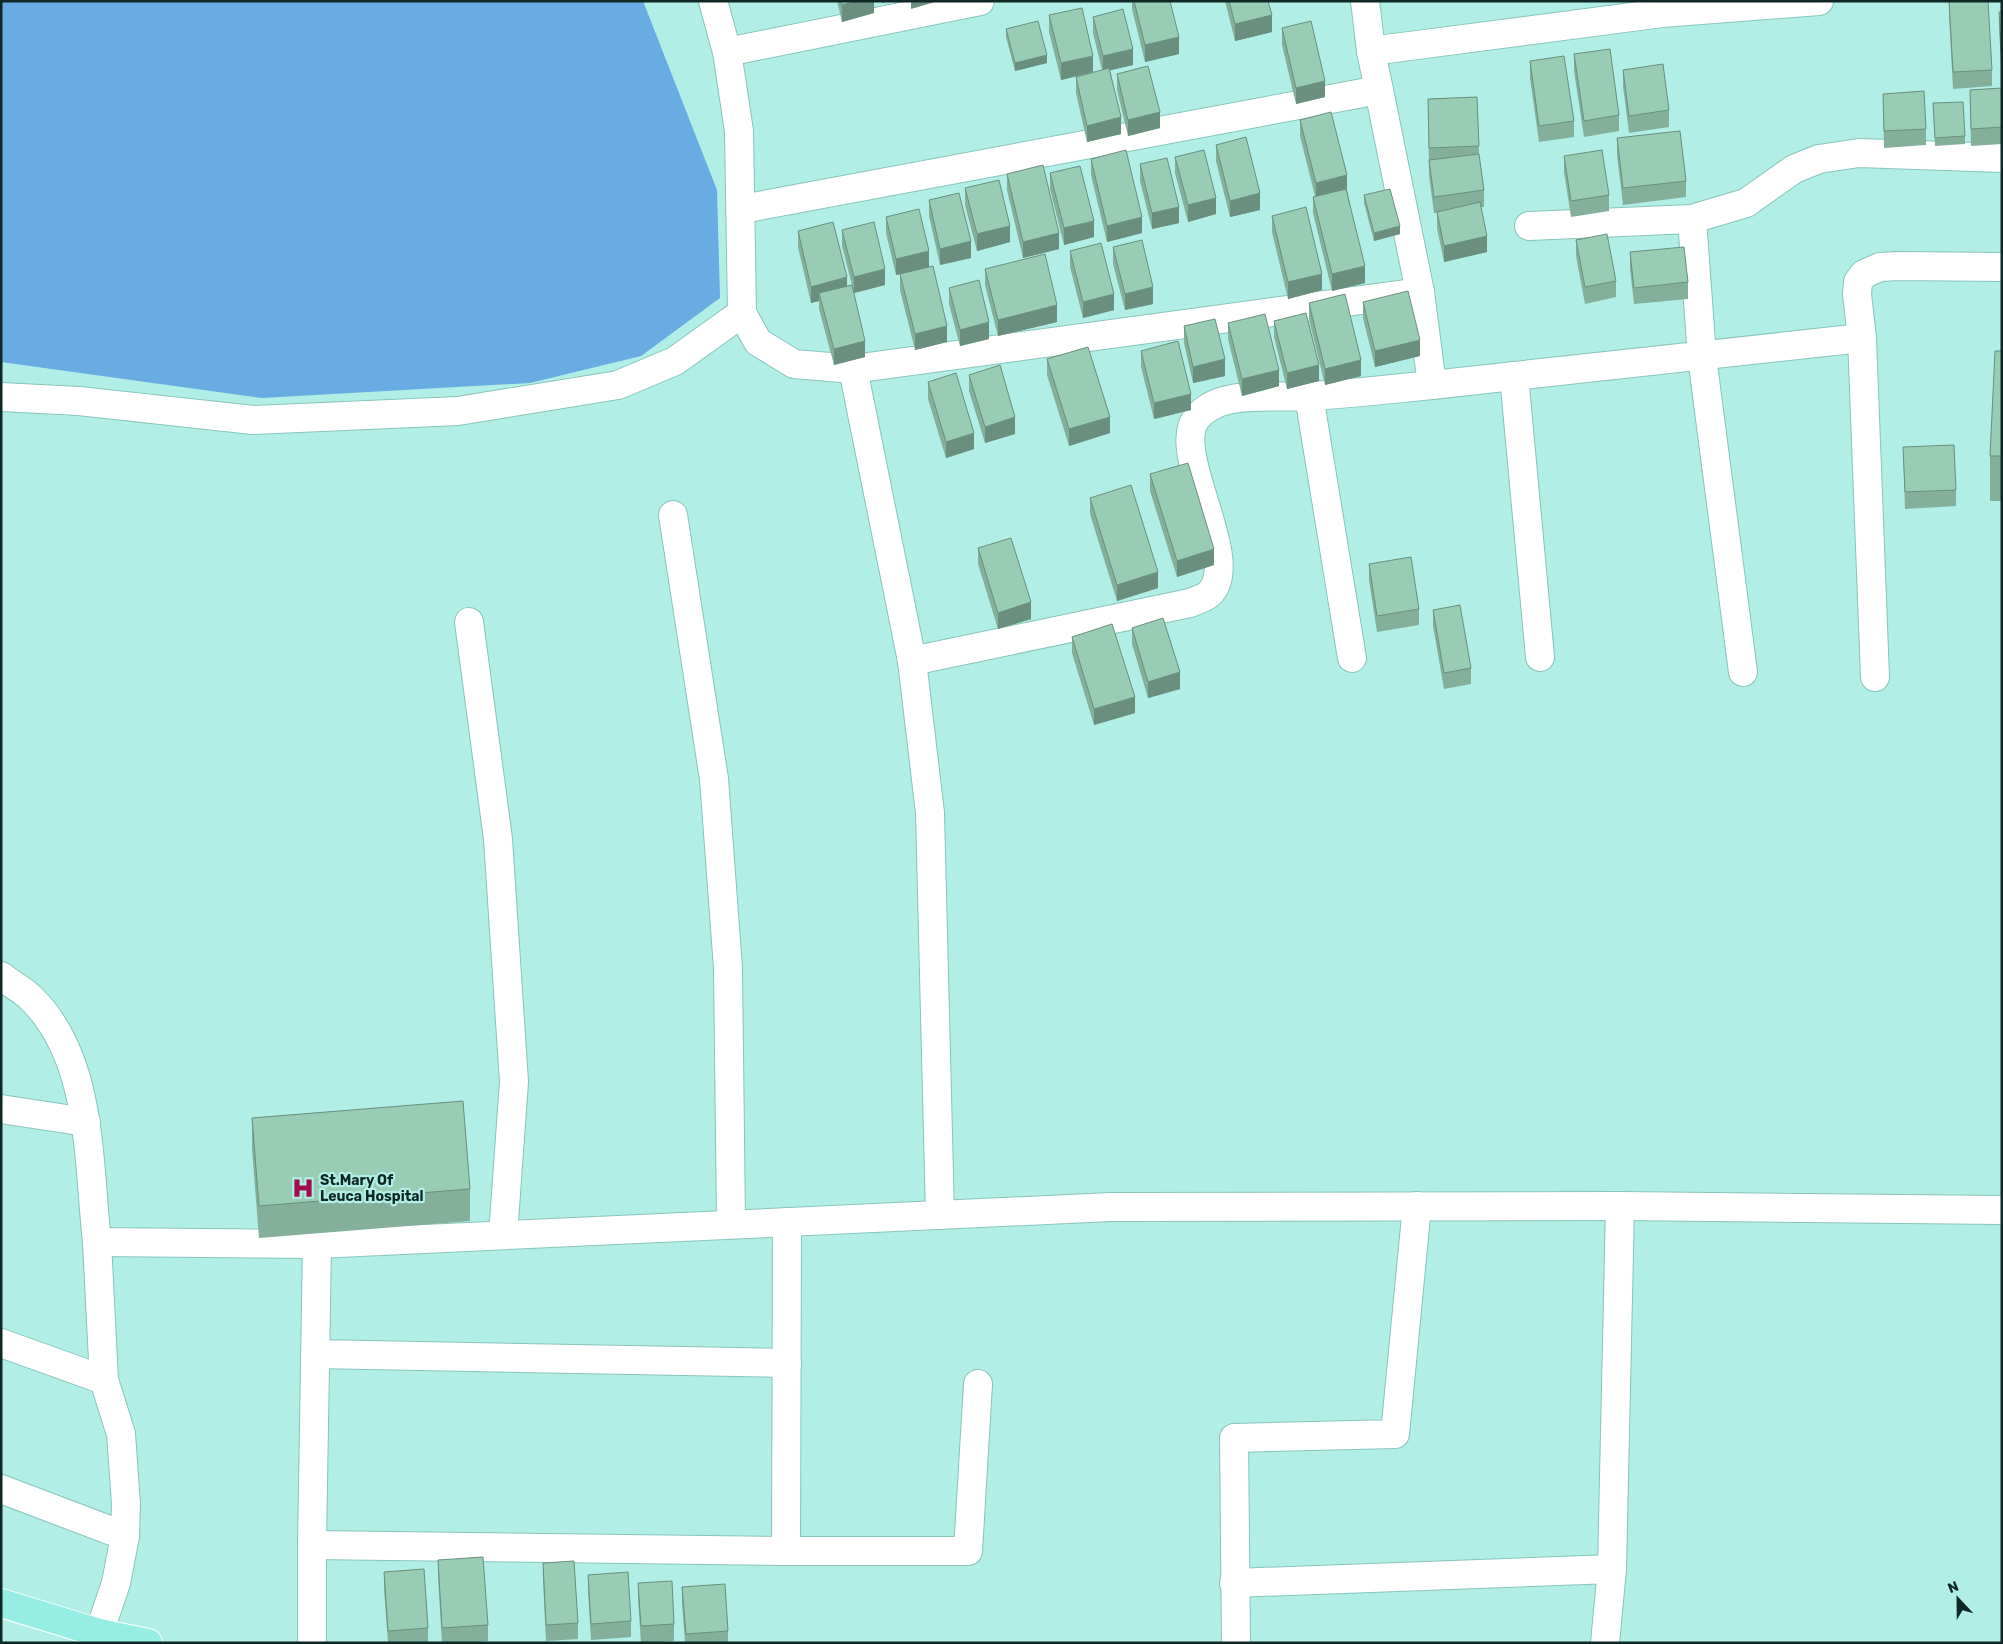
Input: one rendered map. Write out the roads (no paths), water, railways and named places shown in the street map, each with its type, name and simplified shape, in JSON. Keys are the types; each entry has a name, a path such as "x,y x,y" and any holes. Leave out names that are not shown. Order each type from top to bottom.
{"main road":[{"path":"1,1603 99,1633 148,1643"}],"street":[{"path":"713,1 727,52 739,131 742,210 742,314 758,342 794,364 853,369 1420,292"},
{"path":"727,52 980,1"},
{"path":"1365,1 1371,51 1420,292 1432,385"},
{"path":"1371,51 1662,13 1820,1"},
{"path":"742,210 1379,90"},
{"path":"1530,226 1692,219 1746,203 1794,169 1819,159 1859,153 2002,158"},
{"path":"1692,219 1702,357 1743,672"},
{"path":"1875,677 1862,338 1857,294 1858,282 1864,274 1880,267 2002,267"},
{"path":"1,397 79,401 253,420 458,411 618,385 675,361 742,314"},
{"path":"912,661 1190,603 1210,594 1219,578 1219,556 1193,457 1191,430 1196,418 1212,406 1229,399 1309,396 1432,385 1702,357 1862,338"},
{"path":"853,369 912,661 930,813 940,1215"},
{"path":"1514,376 1540,657"},
{"path":"1309,396 1352,658"},
{"path":"673,515 714,779 728,968 731,1223"},
{"path":"469,622 498,839 513,1072 503,1235"},
{"path":"1,976 32,999 57,1032 72,1065 86,1122 97,1242 104,1380 121,1434 126,1504 125,1536 116,1583 99,1633"},
{"path":"1,1109 86,1122"},
{"path":"1236,1643 1234,1438 1395,1434 1417,1206"},
{"path":"97,1242 317,1244 731,1223 1111,1207 1620,1206 2002,1210"},
{"path":"1605,1643 1612,1569 1620,1206"},
{"path":"786,1551 787,1222"},
{"path":"312,1643 317,1244"},
{"path":"1,1343 104,1380"},
{"path":"315,1354 787,1363"},
{"path":"312,1545 786,1551 968,1551 978,1384"},
{"path":"1,1488 125,1536"},
{"path":"1234,1583 1612,1569"}],"water":[{"path":"1,1 643,1 717,190 720,298 641,356 530,383 262,398 1,362"}],"place":[{"name":"St.Mary Of Leuca Hospital","path":"303,1188"}]}
